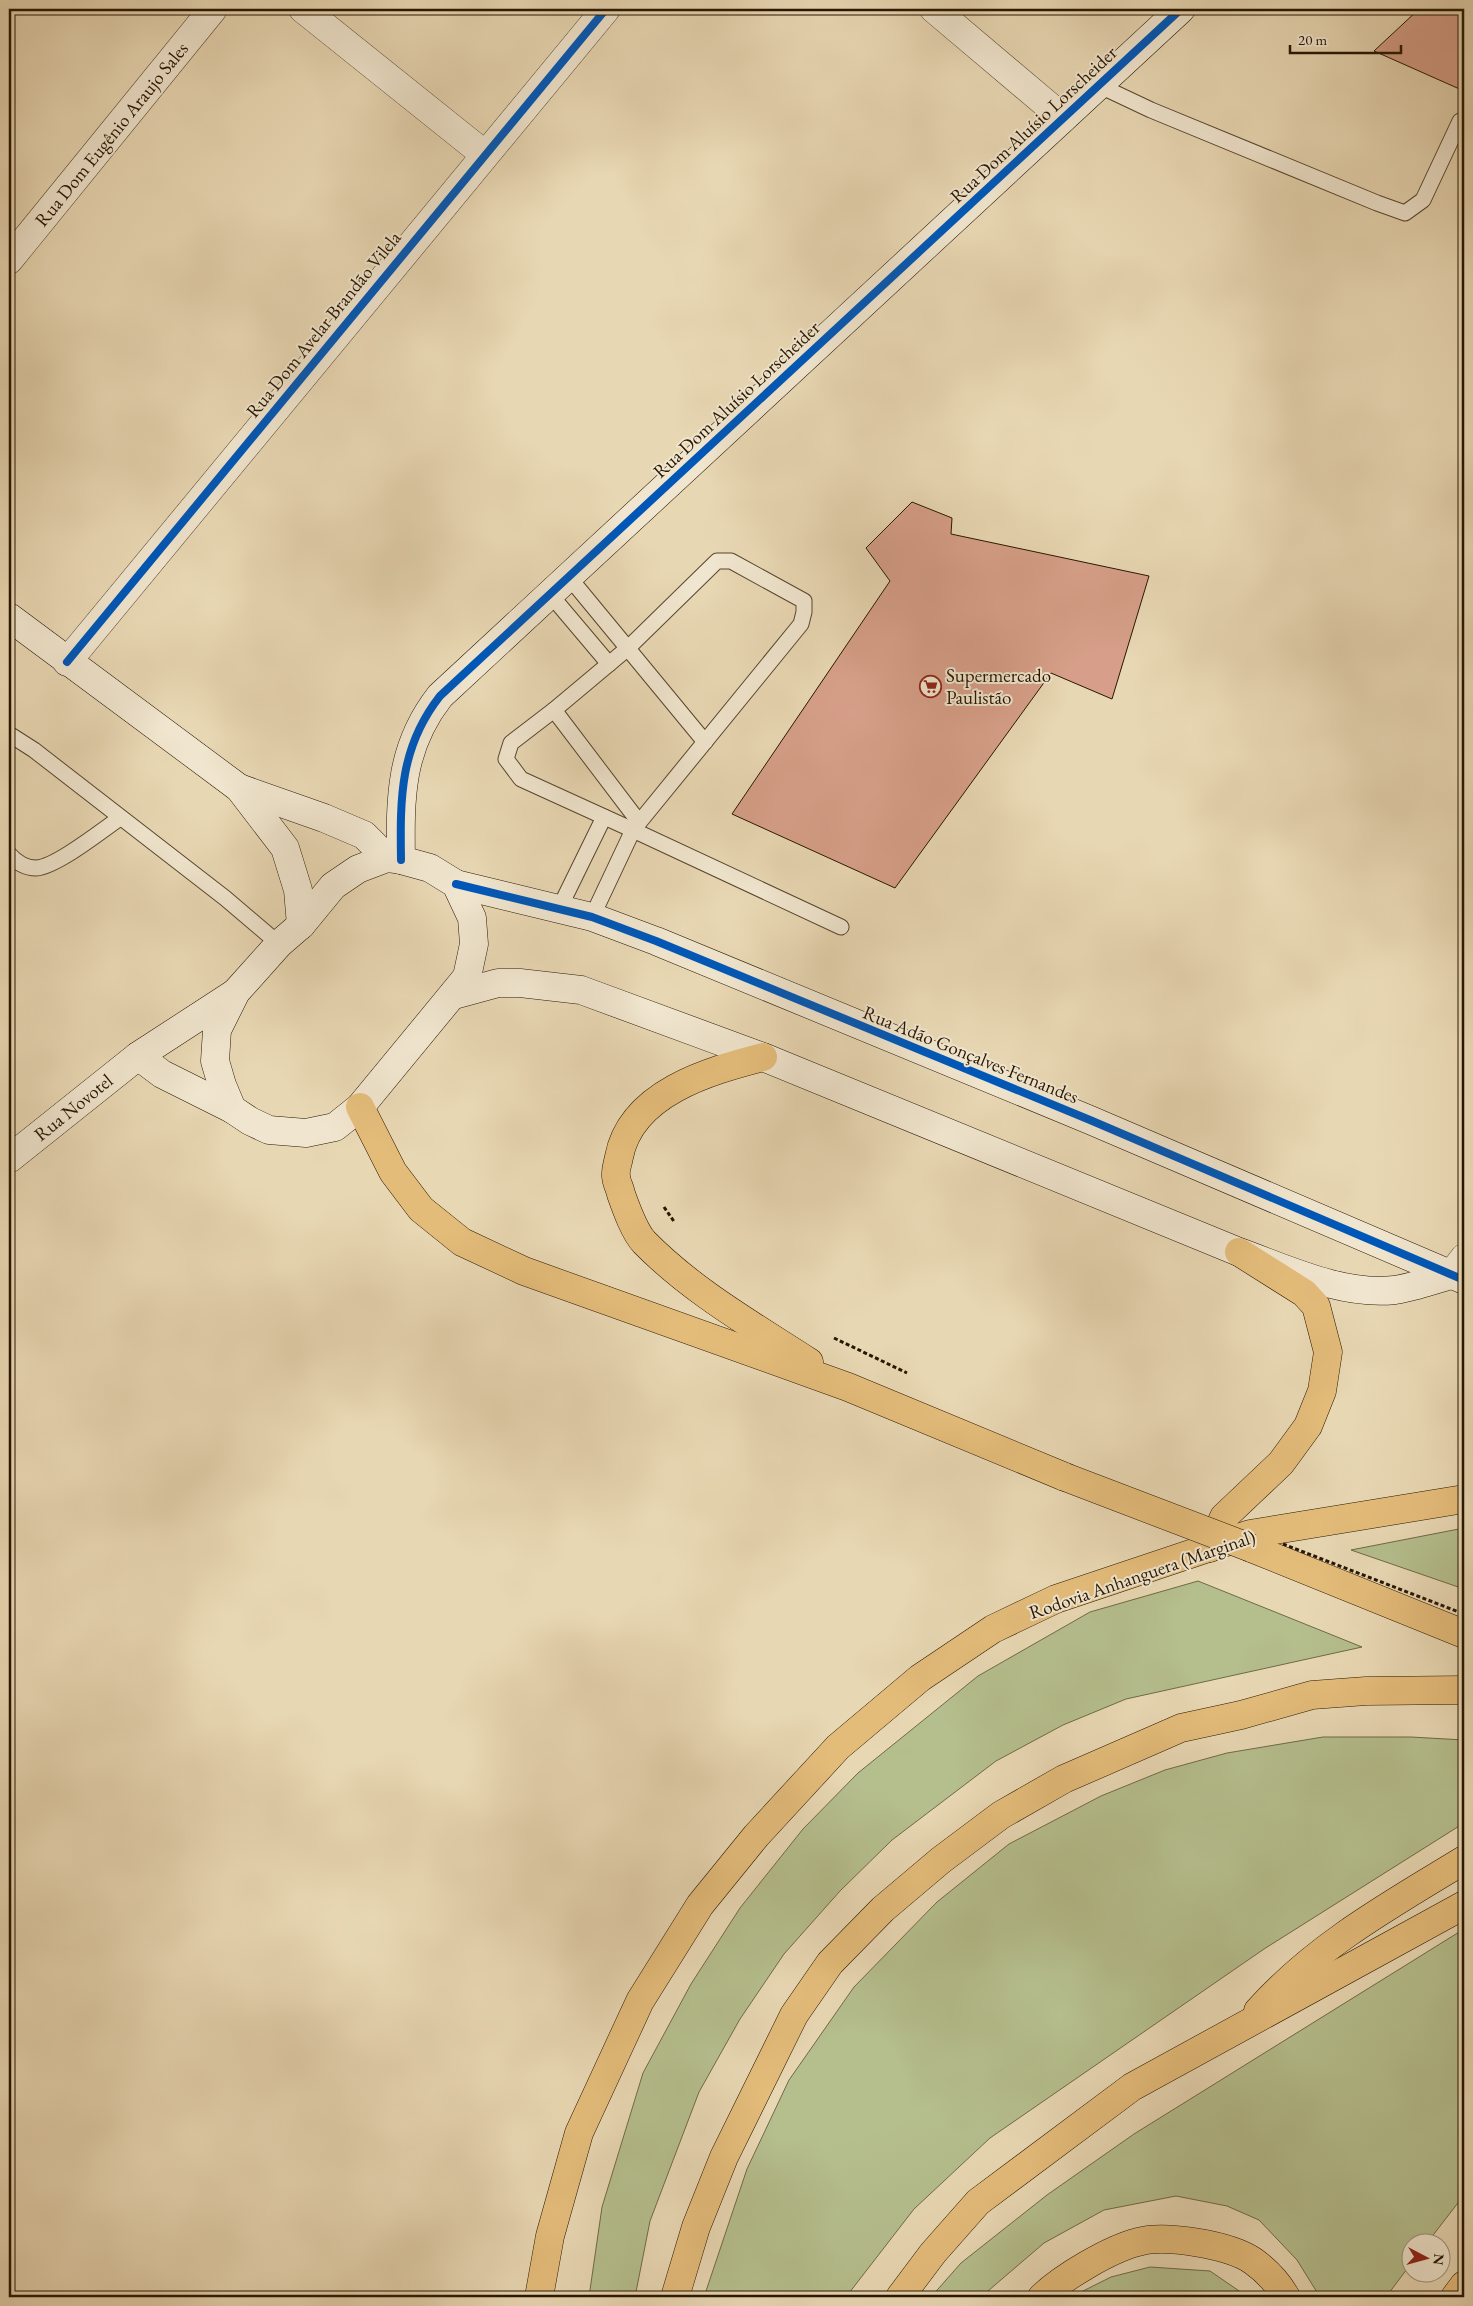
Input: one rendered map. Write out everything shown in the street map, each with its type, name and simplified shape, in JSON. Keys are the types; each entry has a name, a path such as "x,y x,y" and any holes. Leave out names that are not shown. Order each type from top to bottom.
{"highway":[{"path":"763,1057 685,1082 652,1104 632,1126 622,1145 616,1176 624,1203 642,1240 695,1288 848,1387"},
{"path":"360,1106 394,1172 415,1201 462,1242 524,1271 848,1387 1065,1477 1251,1548 1464,1634"},
{"path":"1210,1548 1224,1516 1281,1463 1308,1426 1322,1391 1328,1352 1316,1306 1304,1293 1239,1252"},
{"name":"Rodovia Anhanguera (Marginal)","path":"539,2297 550,2236 579,2133 640,2001 700,1905 756,1836 838,1747 920,1678 993,1629 1056,1599 1250,1534 1464,1499"},
{"path":"675,2297 696,2227 724,2157 794,2015 830,1963 883,1910 940,1860 1001,1815 1064,1779 1181,1728 1240,1715 1312,1695 1366,1691 1464,1690"},
{"path":"1244,2028 1285,1982 1328,1945 1464,1860"},
{"path":"900,2297 933,2253 978,2202 1132,2087 1244,2028 1464,1905"},
{"path":"1042,2297 1099,2258 1139,2241 1176,2238 1211,2245 1252,2260 1277,2282 1286,2297"},
{"path":"1455,2297 1464,2285"}],"street":[{"name":"Rua Dom Eugênio Araujo Sales","path":"9,260 213,9"},
{"path":"302,9 484,154"},
{"name":"Rua Dom Avelar Brandão Vilela","path":"67,662 484,154 606,9"},
{"path":"934,9 1063,118"},
{"name":"Rua Dom Aluísio Lorscheider","path":"394,859 407,756 424,716 440,696 558,584 1181,9"},
{"path":"9,617 67,662 239,788 285,848 298,890 301,925"},
{"path":"239,788 324,818 364,835 394,859"},
{"path":"232,1109 215,1061 217,1030 236,992 279,944 301,925 333,886 358,869 394,859"},
{"name":"Rua Adão Gonçalves Fernandes","path":"394,859 430,868 456,884 592,917 656,941 1460,1271"},
{"path":"138,1056 162,1074 269,1130 306,1133 336,1127 360,1106 467,977 474,944 472,918 456,884"},
{"name":"Rua Adão Gonçalves Fernandes","path":"454,995 498,983 520,983 581,990 763,1057 1239,1252 1316,1280 1362,1290 1395,1290 1460,1271"},
{"name":"Rua Novotel","path":"9,1159 138,1056 236,992"}],"lane":[{"path":"1098,85 1160,113 1377,203 1405,212 1423,200 1460,121"},
{"path":"592,917 636,826 800,624 804,612 804,601 731,561 717,561 628,648 511,743 506,759 521,779 604,817 636,826 841,926"},
{"path":"558,584 628,648 705,742"},
{"path":"558,584 609,664"},
{"path":"554,710 636,826"},
{"path":"9,734 34,750 225,898 279,944"},
{"path":"559,909 604,817"},
{"path":"9,854 19,864 35,868 50,865 120,818"}],"path":[{"path":"662,1204 679,1228"},
{"path":"832,1337 912,1375"}],"green space":[{"path":"1464,1528 1464,1589 1351,1550"},
{"path":"1198,1581 1362,1647 1126,1699 1063,1725 996,1761 892,1840 840,1891 784,1954 740,2019 699,2092 650,2221 635,2297 589,2297 602,2207 643,2073 691,1984 740,1908 803,1829 858,1773 978,1676 1090,1612"},
{"path":"1323,1737 1411,1737 1464,1740 1464,1823 1264,1949 990,2138 914,2209 846,2297 704,2297 747,2169 789,2080 854,1987 937,1902 1009,1844 1101,1796 1165,1770 1227,1753"},
{"path":"1464,1929 1464,2195 1434,2234 1400,2234 1400,2278 1386,2297 1320,2297 1297,2260 1259,2220 1227,2206 1176,2196 1104,2210 1044,2243 981,2297 931,2297 961,2263 1047,2195 1134,2134"},
{"path":"1150,2267 1210,2271 1248,2297 1071,2297 1111,2277"}],"building":[{"path":"1419,9 1464,9 1464,91 1374,51"},
{"name":"Supermercado Paulistão","path":"912,502 952,518 951,534 1149,576 1112,699 1051,673 895,888 732,814 890,581 866,548"}],"cycle path":[{"path":"67,662 606,9"},
{"path":"401,860 401,815 405,774 417,734 440,696 1181,9"},
{"path":"456,884 592,917 656,941 1090,1120 1464,1280"}],"place":[{"name":"Supermercado Paulistão","path":"930,686"}]}
